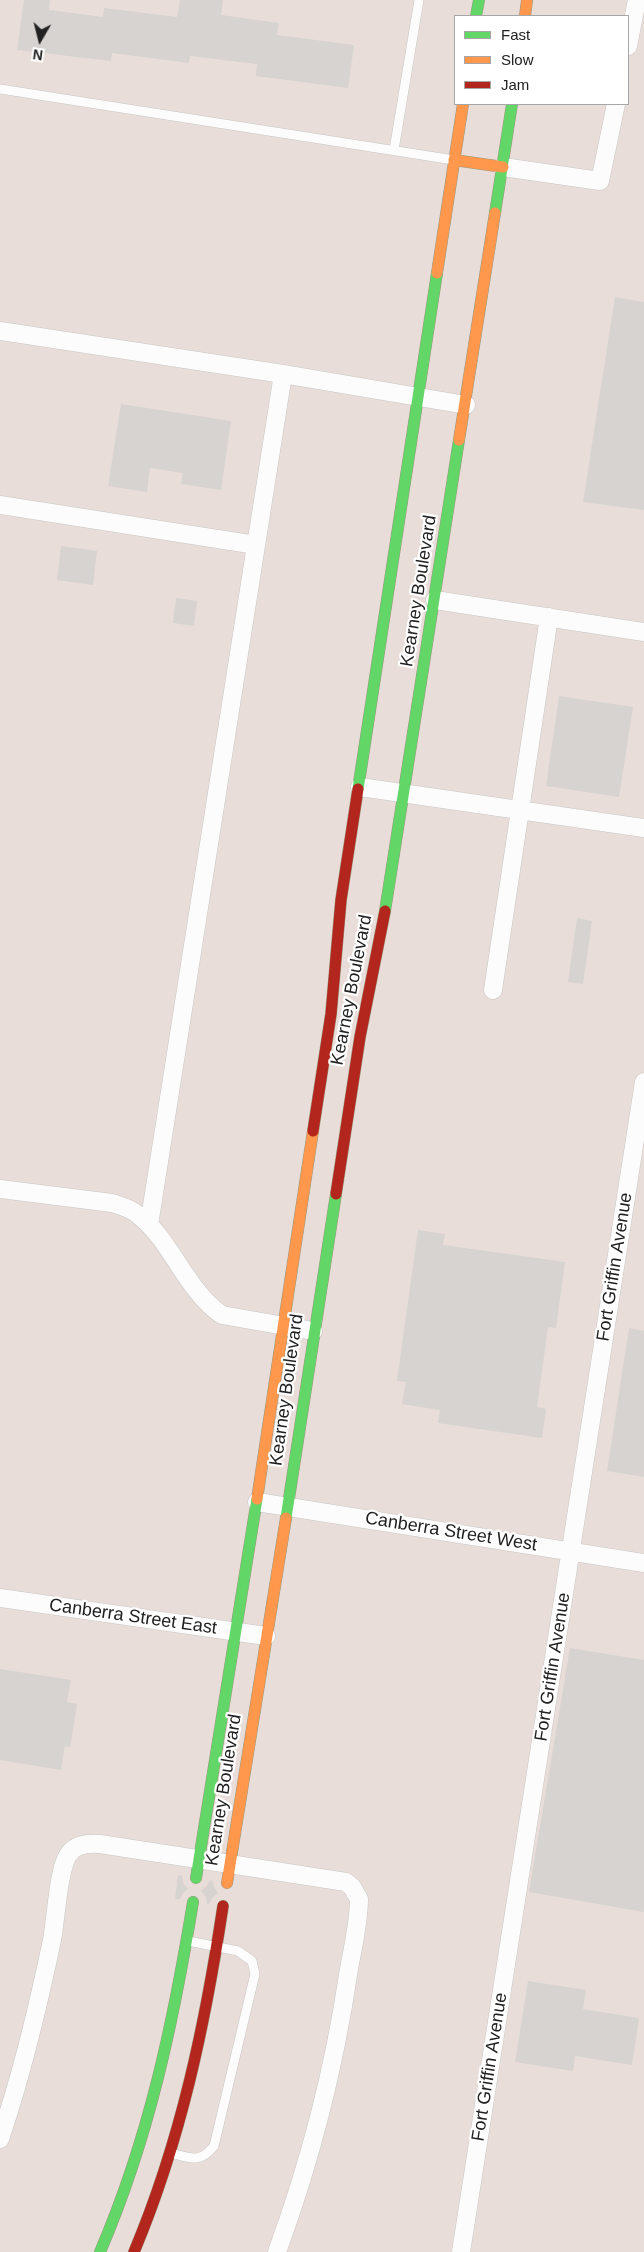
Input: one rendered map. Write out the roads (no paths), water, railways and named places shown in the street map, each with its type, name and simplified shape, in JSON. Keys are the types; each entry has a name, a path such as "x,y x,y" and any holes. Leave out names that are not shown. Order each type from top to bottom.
{"street":[{"path":"476,15 479,0"},
{"path":"525,15 527,0"},
{"path":"629,41 637,0"},
{"name":"Kearney Boulevard","path":"196,1878 237,1632 332,1014 341,900 360,786 417,397 463,105"},
{"name":"Kearney Boulevard","path":"227,1883 288,1507 313,1331 360,1037 386,907 512,105"},
{"path":"454,160 600,181 616,105"},
{"path":"0,331 283,374 466,405"},
{"path":"149,1226 283,374"},
{"path":"0,505 256,545"},
{"path":"435,600 644,632"},
{"path":"493,990 549,617"},
{"path":"360,786 644,828"},
{"name":"Fort Griffin Avenue","path":"461,2252 644,1082"},
{"path":"0,1189 112,1203 127,1208 137,1214 149,1226 212,1308 222,1315 236,1319 313,1331"},
{"name":"Canberra Street West","path":"257,1502 644,1563"},
{"name":"Canberra Street East","path":"0,1598 266,1636"},
{"path":"0,2139 35,2019 53,1937 64,1864 70,1851 76,1847 92,1843 338,1880 352,1887 359,1899 345,1999 332,2064 310,2150 277,2252"},
{"path":"100,2252 148,2148 193,1902"},
{"path":"134,2252 171,2153 199,2040 223,1906"},
{"path":"148,2148 171,2153"}],"lane":[{"path":"394,150 419,0"},
{"path":"0,89 454,160"},
{"path":"171,2153 196,2160 207,2155 214,2146 255,1974 252,1961 238,1951 187,1941"}]}
